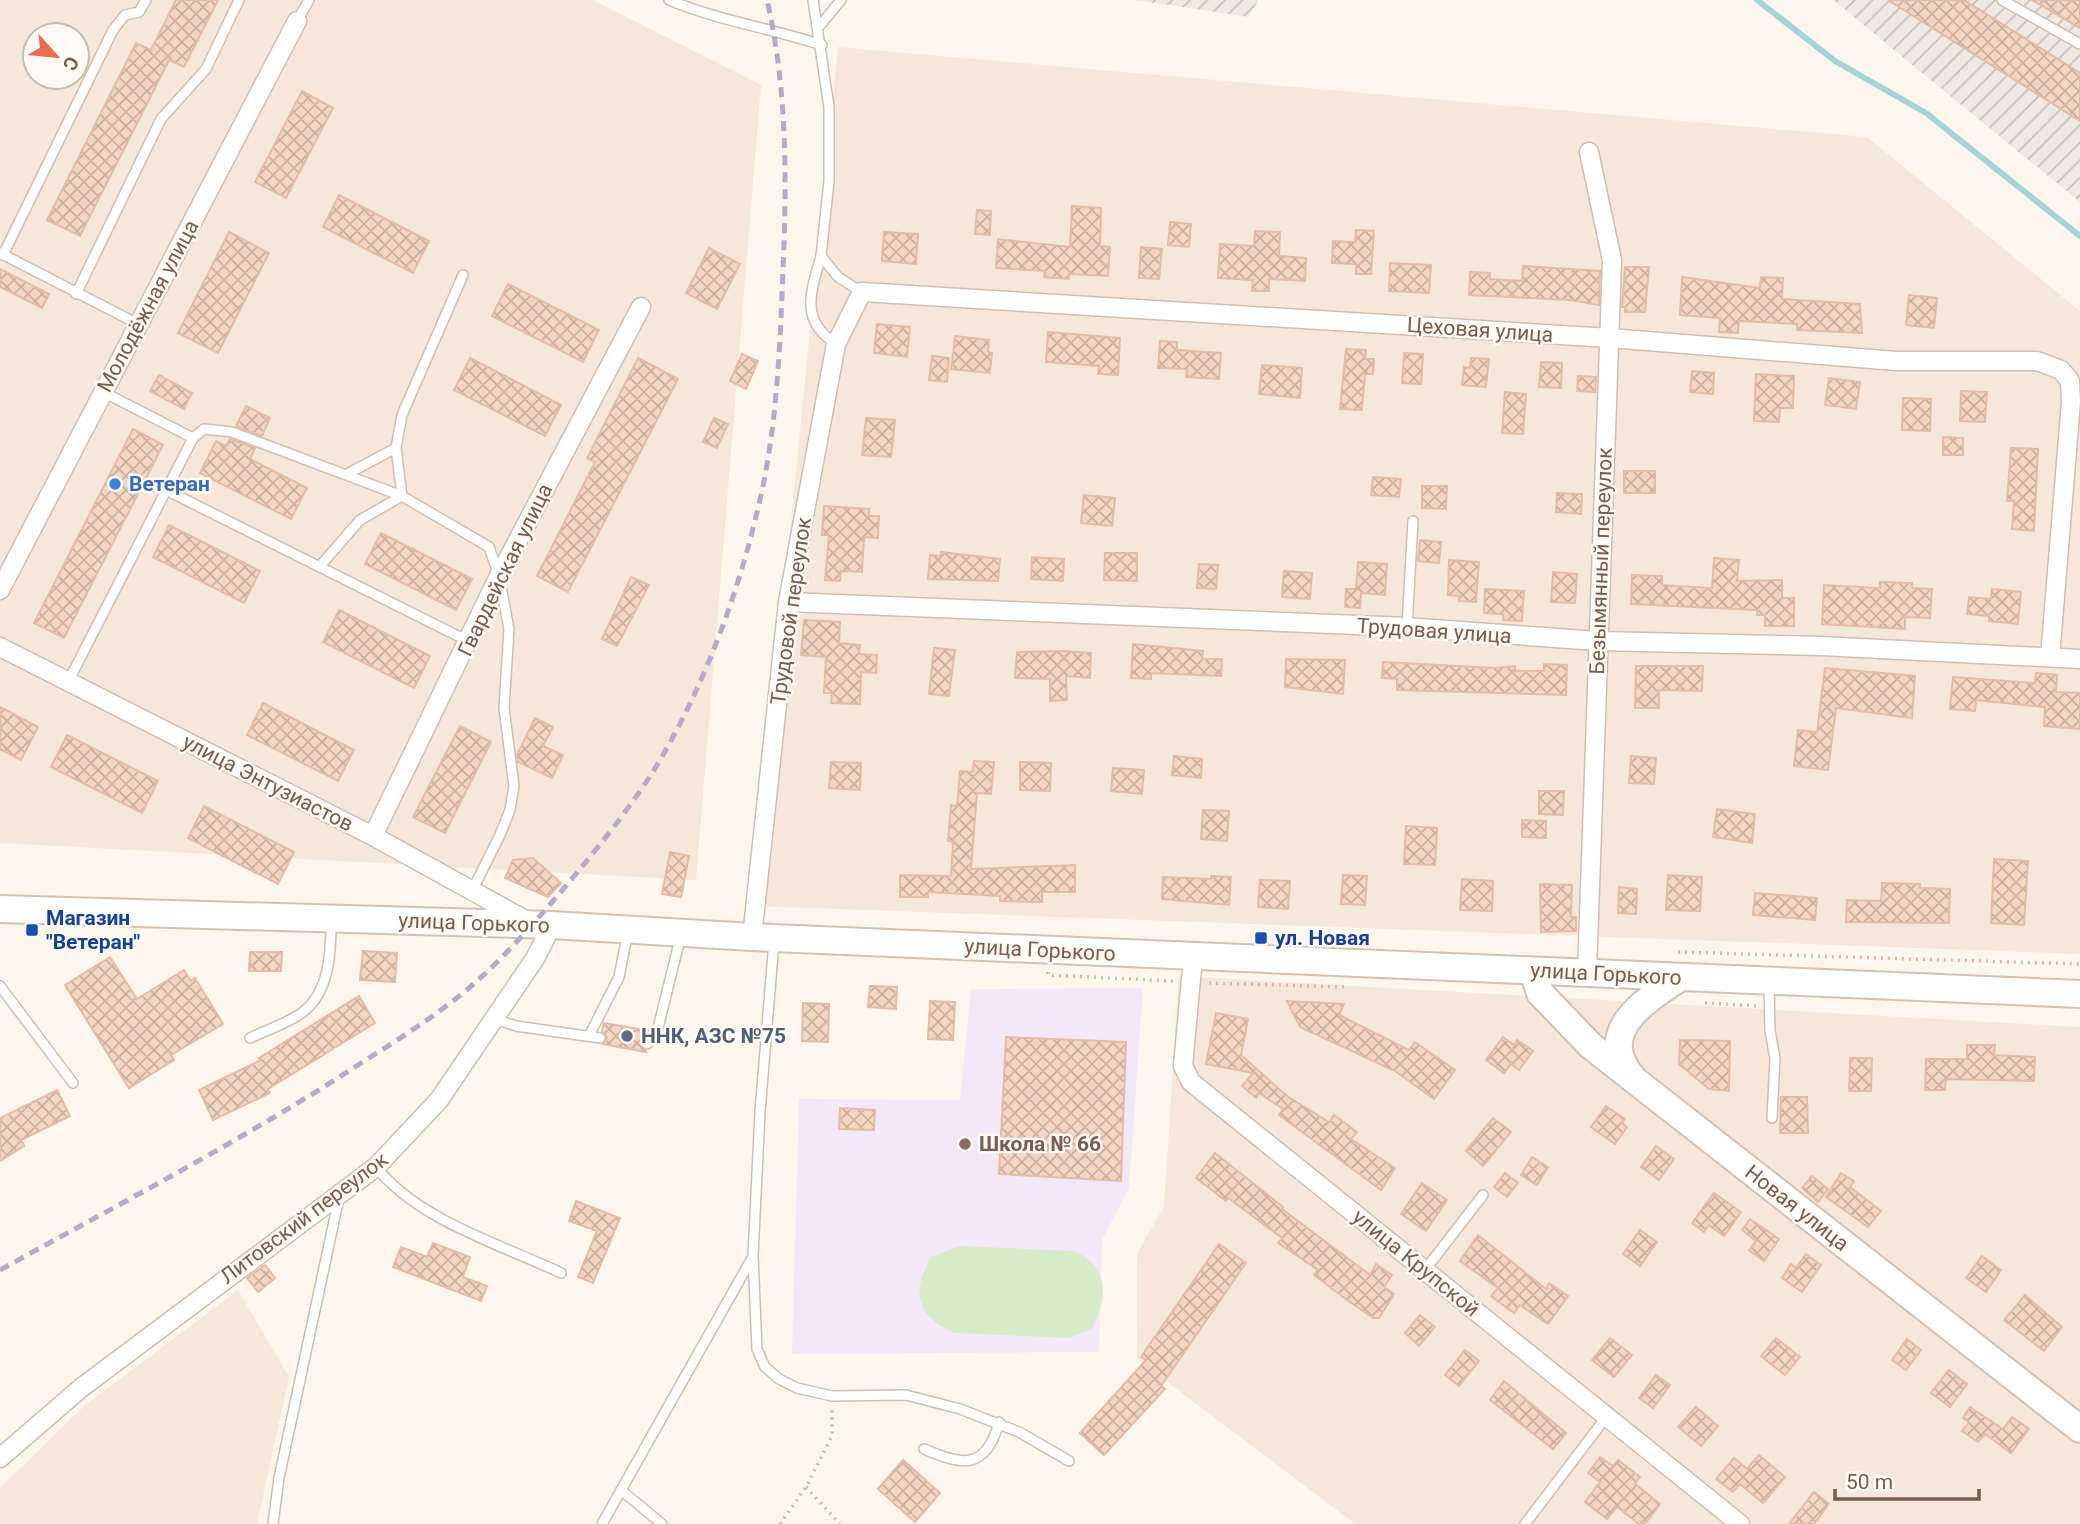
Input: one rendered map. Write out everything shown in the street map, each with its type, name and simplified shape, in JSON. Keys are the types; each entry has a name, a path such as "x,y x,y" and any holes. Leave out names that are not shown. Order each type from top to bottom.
{"main road":[{"name":"улица Горького","path":"0,909 542,925 763,937 1191,970 1533,971 2080,994"},
{"name":"Новая улица","path":"1533,971 1539,993 1565,1023 1637,1083 2080,1429"},
{"path":"1637,1083 1622,1065 1622,1028 1640,1005 1681,978"}],"street":[{"name":"Молодёжная улица","path":"1,587 298,21"},
{"name":"Безымянный переулок","path":"1587,973 1612,260 1589,152"},
{"name":"Цеховая улица","path":"862,292 1610,338 1896,361 2037,361 2061,370 2070,381 2071,402 2050,657"},
{"name":"Трудовой переулок","path":"763,937 788,602 836,344 862,292"},
{"name":"Гвардейская улица","path":"373,836 470,642 499,576 641,307"},
{"name":"Трудовая улица","path":"788,602 1407,627 1597,641 1821,646 2080,659"},
{"name":"улица Энтузиастов","path":"0,647 542,925"},
{"name":"Литовский переулок","path":"0,1458 82,1388 376,1167 439,1100 492,1018 536,957 542,925"},
{"name":"улица Крупской","path":"1191,970 1183,1066 1185,1074 1740,1524"}],"lane":[{"path":"138,324 1,254 113,30 125,15 139,12 146,0"},
{"path":"76,294 161,119 206,69 239,0"},
{"path":"298,21 309,0"},
{"path":"669,0 712,18 774,30 822,45"},
{"path":"813,0 830,107 829,181 821,256 809,297 813,320 821,334 836,344"},
{"path":"818,28 841,0"},
{"path":"2002,0 2080,44"},
{"path":"821,256 838,277 862,292"},
{"path":"402,496 396,448 402,415 463,275"},
{"path":"103,392 193,438"},
{"path":"68,682 193,438 204,429 232,432 402,496 489,547 499,576 509,629 503,708 514,786 510,810 500,835 472,891"},
{"path":"347,474 396,448"},
{"path":"166,490 470,642"},
{"path":"320,566 360,520 402,496"},
{"path":"1407,627 1413,521"},
{"path":"250,1038 303,1012 321,990 331,946 331,919"},
{"path":"589,1036 619,977 628,931"},
{"path":"647,1044 656,1035 681,933"},
{"path":"763,937 760,1112 753,1256 757,1349 765,1367 779,1379 797,1388 832,1395 906,1395 999,1422 1069,1461"},
{"path":"1769,981 1770,1030 1775,1059 1772,1118"},
{"path":"0,986 73,1083"},
{"path":"492,1018 516,1026 600,1038"},
{"path":"376,1167 393,1189 416,1205 561,1273"},
{"path":"1425,1270 1483,1195"},
{"path":"273,1524 279,1478 339,1196"},
{"path":"603,1524 753,1256"},
{"path":"1525,1524 1607,1416"},
{"path":"924,1449 949,1460 969,1462 983,1454 995,1438 999,1422"},
{"path":"621,1490 662,1524"}],"path":[{"path":"1048,975 1191,970 1344,987"},
{"path":"780,1524 806,1487 832,1436 832,1395"},
{"path":"806,1487 840,1524"}],"shaded area":[{"path":"0,0 593,0 761,85 696,880 0,843"},
{"path":"1135,0 1258,0 1249,17"},
{"path":"1833,0 2080,0 2080,202"},
{"path":"838,47 1867,137 2080,311 2080,954 753,906"},
{"path":"1179,976 2080,1027 2080,1524 1355,1524 1137,1359 1137,1254 1164,1206"},
{"name":"Школа № 66","path":"1143,988 1129,1188 1102,1240 1099,1352 792,1354 799,1099 960,1100 971,989"},
{"path":"238,1290 289,1377 257,1524 0,1524 0,1488 85,1405"}],"green space":[{"path":"959,1246 1074,1251 1086,1258 1100,1274 1103,1294 1092,1329 1069,1338 955,1333 942,1327 925,1311 921,1302 921,1281 931,1257"}],"building":[{"path":"176,0 218,0 184,67 169,60 80,236 47,220 136,43 151,50"},
{"path":"1888,0 1964,0 2080,73 2080,121"},
{"path":"2032,0 2080,0 2080,28"},
{"path":"302,91 333,108 286,198 255,182"},
{"path":"339,195 429,241 413,273 323,227"},
{"path":"1072,206 1101,208 1100,246 1110,247 1108,276 1069,274 1069,279 1044,277 1045,271 996,268 998,239 1070,247"},
{"path":"977,210 991,211 990,235 975,234"},
{"path":"1170,222 1191,224 1189,247 1168,245"},
{"path":"1356,230 1374,231 1371,274 1356,274 1356,264 1332,263 1333,241 1355,242"},
{"path":"1255,231 1280,232 1279,256 1306,258 1305,281 1269,279 1269,291 1252,291 1253,280 1218,278 1220,244 1254,246"},
{"path":"229,232 269,253 218,353 178,333"},
{"path":"884,232 918,234 916,264 882,261"},
{"path":"1141,247 1162,249 1159,279 1139,278"},
{"path":"709,248 740,264 717,309 686,293"},
{"path":"1390,263 1431,265 1429,293 1389,291"},
{"path":"1523,266 1600,271 1599,305 1570,300 1469,295 1470,272 1490,273 1490,279 1522,281"},
{"path":"1625,267 1649,267 1645,312 1625,312 1625,307 1622,307"},
{"path":"0,269 49,294 42,308 0,287"},
{"path":"1682,277 1760,288 1761,277 1783,278 1782,299 1860,304 1862,333 1797,330 1797,324 1739,321 1738,333 1719,332 1720,318 1680,315"},
{"path":"508,284 599,330 583,362 492,316"},
{"path":"1909,295 1937,298 1934,328 1906,325"},
{"path":"877,324 910,327 907,357 874,353"},
{"path":"1048,332 1120,338 1118,375 1098,374 1099,366 1046,362"},
{"path":"955,336 989,340 988,352 992,353 990,373 951,369"},
{"path":"1160,341 1177,342 1177,350 1221,353 1219,379 1186,377 1187,369 1158,368"},
{"path":"1346,349 1366,350 1365,359 1374,359 1373,374 1365,374 1362,410 1340,409"},
{"path":"1404,353 1423,354 1421,384 1402,383"},
{"path":"742,354 758,361 746,389 730,381"},
{"path":"932,356 949,358 947,382 929,380"},
{"path":"470,358 561,405 545,436 454,390"},
{"path":"638,358 678,379 568,592 537,576 595,462 587,458"},
{"path":"1471,358 1489,359 1486,387 1462,385 1464,367 1470,368"},
{"path":"1541,362 1562,363 1561,388 1539,387"},
{"path":"1262,365 1302,368 1300,398 1259,394"},
{"path":"1692,371 1714,373 1713,394 1690,392"},
{"path":"1756,374 1794,376 1793,408 1780,408 1779,422 1754,421"},
{"path":"159,375 192,393 184,409 150,391"},
{"path":"1578,376 1596,377 1595,392 1577,391"},
{"path":"1829,378 1860,382 1856,409 1825,405"},
{"path":"1961,391 1987,392 1985,422 1960,421"},
{"path":"1505,392 1526,394 1523,434 1502,433"},
{"path":"1903,398 1931,399 1930,431 1902,430"},
{"path":"246,406 270,418 262,436 236,426"},
{"path":"714,418 728,424 717,448 703,442"},
{"path":"866,418 895,420 891,457 862,455"},
{"path":"133,429 163,445 64,638 34,623"},
{"path":"1943,437 1963,438 1963,455 1943,455"},
{"path":"230,439 255,448 250,459 307,488 291,519 200,473 216,441 226,446"},
{"path":"2011,448 2038,449 2034,531 2012,529 2014,501 2007,501"},
{"path":"1624,471 1655,471 1655,493 1624,493"},
{"path":"1373,477 1401,479 1399,497 1371,495"},
{"path":"1422,486 1447,486 1446,509 1422,508"},
{"path":"1557,493 1582,494 1581,514 1556,512"},
{"path":"1084,495 1115,498 1112,526 1081,523"},
{"path":"824,506 869,509 869,516 879,516 878,538 864,537 862,572 841,571 840,581 825,580 829,535 822,535"},
{"path":"169,525 260,571 244,603 153,557"},
{"path":"381,533 472,579 456,610 365,564"},
{"path":"1420,540 1441,542 1439,563 1418,561"},
{"path":"941,552 1000,559 998,581 928,579 930,555 941,556"},
{"path":"1105,553 1137,553 1137,581 1104,580"},
{"path":"1032,557 1064,559 1063,581 1031,579"},
{"path":"1714,558 1739,560 1737,581 1782,580 1782,598 1794,598 1794,626 1765,626 1765,615 1757,615 1757,610 1631,604 1632,575 1662,576 1662,585 1712,588"},
{"path":"1449,560 1479,562 1476,602 1459,601 1459,596 1448,595"},
{"path":"1358,562 1387,564 1385,595 1361,593 1360,608 1345,607 1346,589 1356,589"},
{"path":"1199,564 1218,565 1216,589 1197,588"},
{"path":"1284,571 1312,573 1310,599 1282,597"},
{"path":"1553,572 1577,574 1575,603 1551,602"},
{"path":"631,577 649,585 617,646 602,639"},
{"path":"1880,582 1912,583 1912,588 1932,589 1930,618 1905,617 1905,629 1822,624 1824,585 1880,588"},
{"path":"1485,589 1524,591 1522,621 1503,620 1503,614 1484,613"},
{"path":"1992,589 2021,592 2018,624 1989,621 1989,616 1967,614 1969,597 1991,599"},
{"path":"339,610 430,656 414,688 323,642"},
{"path":"804,620 840,622 839,643 860,645 859,654 877,655 876,673 861,672 860,704 831,703 832,693 824,693 826,657 801,655"},
{"path":"1133,644 1203,651 1202,659 1222,659 1221,676 1151,673 1151,679 1131,678"},
{"path":"934,648 955,650 949,696 929,694"},
{"path":"1017,652 1091,653 1090,678 1066,676 1067,700 1050,701 1050,679 1015,678"},
{"path":"1286,659 1345,660 1343,694 1285,687"},
{"path":"1383,662 1495,668 1515,666 1515,671 1544,671 1544,664 1567,665 1566,695 1397,690 1397,679 1382,678"},
{"path":"1636,666 1703,666 1702,691 1659,690 1659,708 1635,708"},
{"path":"1825,668 1915,676 1912,718 1836,708 1828,770 1794,766 1798,730 1817,732"},
{"path":"2036,673 2057,675 2056,692 2080,693 2080,729 2044,726 2045,707 1976,700 1975,711 1950,709 1953,677 2035,683"},
{"path":"263,703 354,750 338,781 247,735"},
{"path":"0,707 38,727 21,760 0,749"},
{"path":"535,718 553,727 543,746 563,755 552,778 518,762 517,755"},
{"path":"460,726 491,742 445,833 413,817"},
{"path":"67,735 158,781 142,813 51,767"},
{"path":"1174,756 1202,759 1201,778 1172,775"},
{"path":"1631,756 1656,758 1654,784 1629,783"},
{"path":"974,761 994,762 991,794 977,793 971,869 1075,865 1075,892 1042,892 1042,902 1000,901 1000,896 928,892 928,897 900,897 900,875 951,876 953,842 948,841 951,805 957,806 960,771 973,772"},
{"path":"831,762 861,763 860,790 829,788"},
{"path":"1020,762 1051,763 1050,791 1020,790"},
{"path":"1113,768 1144,770 1142,794 1111,791"},
{"path":"1539,791 1564,791 1563,815 1539,814"},
{"path":"204,806 294,852 278,884 188,838"},
{"path":"1717,809 1755,814 1752,843 1713,837"},
{"path":"1203,810 1229,811 1227,841 1201,839"},
{"path":"1522,820 1546,821 1546,838 1522,837"},
{"path":"1406,826 1437,828 1435,865 1404,864"},
{"path":"670,852 689,856 681,897 662,894"},
{"path":"533,858 561,883 548,897 505,878 513,860"},
{"path":"1994,859 2028,861 2024,925 1991,923"},
{"path":"1343,875 1367,876 1365,905 1341,904"},
{"path":"1668,875 1702,877 1700,911 1666,910"},
{"path":"1211,876 1231,877 1229,905 1162,899 1163,877 1211,879"},
{"path":"1462,879 1493,881 1492,911 1460,910"},
{"path":"1260,880 1290,881 1288,909 1258,907"},
{"path":"1882,883 1920,884 1920,888 1950,889 1949,923 1846,922 1847,900 1881,901"},
{"path":"1540,884 1572,885 1571,917 1576,917 1576,931 1541,932"},
{"path":"1619,887 1637,889 1636,914 1618,913"},
{"path":"1755,893 1817,898 1815,920 1753,915"},
{"path":"363,951 397,953 395,982 360,980"},
{"path":"250,952 282,952 281,971 249,971"},
{"path":"110,957 137,999 184,970 191,981 195,978 223,1024 171,1055 174,1060 129,1088 65,985"},
{"path":"870,986 897,987 896,1009 868,1007"},
{"path":"359,996 375,1023 268,1089 270,1093 213,1120 199,1090 261,1060 259,1058"},
{"path":"930,1001 955,1002 953,1040 928,1039"},
{"path":"1287,1001 1344,1004 1339,1015 1409,1050 1415,1042 1455,1070 1434,1099 1395,1071 1300,1027"},
{"path":"803,1003 829,1004 828,1042 802,1041"},
{"path":"1216,1013 1248,1019 1241,1055 1287,1096 1329,1122 1334,1115 1357,1132 1351,1139 1395,1168 1381,1190 1279,1115 1283,1109 1259,1093 1256,1098 1242,1086 1253,1073 1206,1064"},
{"path":"604,1023 650,1031 640,1042 646,1052 603,1044 607,1038 602,1031"},
{"path":"1006,1037 1126,1042 1121,1181 999,1174"},
{"path":"1503,1037 1514,1045 1517,1040 1533,1051 1519,1070 1511,1064 1504,1073 1486,1060"},
{"path":"1680,1040 1730,1041 1729,1091 1709,1089 1679,1064"},
{"path":"1967,1045 1995,1045 1994,1055 2035,1057 2034,1081 1946,1079 1945,1090 1925,1090 1926,1059 1967,1059"},
{"path":"1850,1058 1872,1058 1871,1091 1849,1091"},
{"path":"57,1090 70,1116 21,1140 24,1146 0,1161 0,1118"},
{"path":"1781,1097 1807,1097 1808,1133 1780,1133"},
{"path":"1606,1106 1625,1119 1622,1123 1627,1127 1615,1144 1591,1127"},
{"path":"840,1108 875,1110 874,1130 839,1129"},
{"path":"1493,1118 1511,1132 1483,1166 1466,1151"},
{"path":"1656,1146 1674,1159 1659,1180 1641,1167"},
{"path":"1215,1153 1283,1207 1282,1209 1370,1275 1376,1264 1392,1275 1384,1287 1394,1294 1379,1318 1373,1318 1314,1275 1318,1270 1278,1243 1282,1238 1196,1178"},
{"path":"1532,1157 1548,1167 1537,1185 1521,1175"},
{"path":"1505,1173 1518,1183 1507,1197 1494,1187"},
{"path":"1841,1173 1854,1181 1850,1187 1881,1211 1868,1227 1826,1197"},
{"path":"1812,1176 1828,1189 1818,1202 1802,1188"},
{"path":"1422,1183 1447,1200 1426,1231 1401,1214"},
{"path":"1714,1193 1741,1212 1724,1236 1709,1225 1704,1232 1692,1223"},
{"path":"576,1201 620,1218 593,1283 578,1277 597,1231 569,1221"},
{"path":"1750,1219 1779,1239 1764,1261 1749,1250 1756,1241 1742,1230"},
{"path":"1640,1230 1657,1242 1640,1266 1623,1254"},
{"path":"1478,1235 1546,1289 1549,1283 1568,1296 1548,1324 1520,1305 1514,1313 1491,1296 1498,1288 1460,1261"},
{"path":"433,1243 470,1257 463,1277 487,1286 481,1301 393,1267 401,1247 427,1257"},
{"path":"1219,1244 1246,1263 1161,1386 1165,1389 1104,1455 1080,1433 1146,1360 1141,1357"},
{"path":"1806,1254 1821,1265 1802,1292 1782,1278 1791,1264 1796,1268"},
{"path":"1982,1256 2001,1270 1986,1292 1966,1278"},
{"path":"265,1265 275,1278 258,1292 247,1278"},
{"path":"2025,1295 2062,1327 2044,1351 2004,1320"},
{"path":"1420,1315 1435,1327 1419,1346 1405,1333"},
{"path":"1610,1338 1632,1355 1614,1377 1592,1360"},
{"path":"1776,1338 1800,1357 1785,1375 1761,1356"},
{"path":"1907,1339 1921,1350 1906,1370 1892,1360"},
{"path":"1465,1350 1479,1361 1459,1386 1445,1375"},
{"path":"1949,1370 1967,1384 1950,1407 1931,1393"},
{"path":"1656,1375 1670,1385 1653,1408 1639,1398"},
{"path":"1504,1381 1566,1433 1553,1449 1490,1400"},
{"path":"1696,1407 1718,1426 1701,1446 1678,1427"},
{"path":"1970,1407 2003,1429 2012,1417 2029,1429 2011,1453 1985,1434 1978,1442 1962,1431 1969,1422 1963,1418"},
{"path":"1759,1455 1785,1477 1763,1503 1740,1484 1733,1492 1716,1479 1734,1458 1747,1469"},
{"path":"1600,1457 1613,1466 1618,1460 1640,1477 1635,1484 1660,1504 1645,1524 1639,1524 1617,1507 1607,1519 1585,1502 1600,1482 1588,1473"},
{"path":"903,1460 940,1493 915,1522 878,1489"},
{"path":"1814,1492 1829,1504 1814,1524 1789,1524"}],"waterway":[{"path":"1757,0 1835,61 1926,113 2080,236"}],"railway":[{"path":"0,1270 257,1127 390,1045 454,1000 495,964 577,873 654,770 688,707 717,641 741,573 759,504 770,446 781,328 785,167 782,100 767,0"}],"place":[{"name":"Ветеран","path":"115,484"},
{"name":"Магазин \"Ветеран\"","path":"32,930"},
{"name":"ул. Новая","path":"1261,938"},
{"name":"ННК, АЗС №75","path":"627,1036"},
{"name":"Школа № 66","path":"965,1144"}]}
